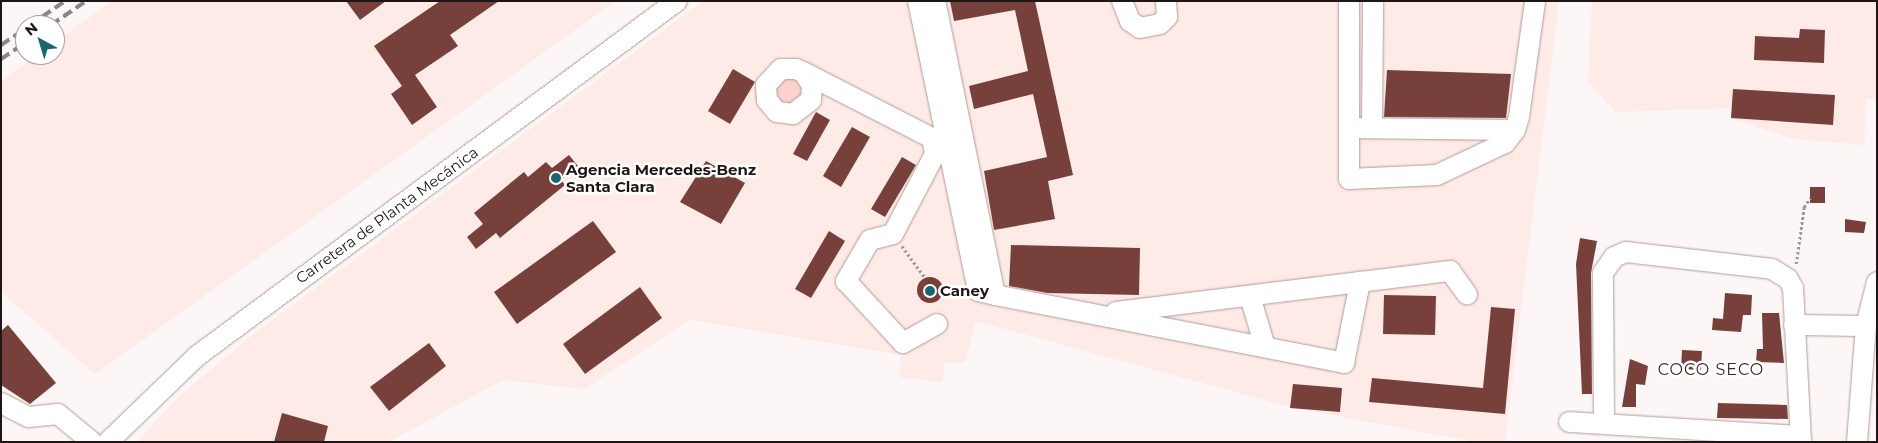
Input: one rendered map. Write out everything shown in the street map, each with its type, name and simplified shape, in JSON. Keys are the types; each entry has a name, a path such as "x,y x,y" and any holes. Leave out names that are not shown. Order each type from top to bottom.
{"street":[{"name":"Carretera de Planta Mecánica","path":"108,442 198,356 677,1"},
{"path":"918,1 978,291 1344,363 1360,282"},
{"path":"935,1 995,295"},
{"path":"1122,1 1130,21 1140,28 1164,21 1166,1"},
{"path":"1349,1 1348,179 1437,175 1491,153 1515,130 1535,1"},
{"path":"1372,128 1373,1"},
{"path":"803,72 932,138 935,154 893,234 870,240 846,281 903,343 937,324"},
{"path":"1349,128 1515,130"},
{"path":"1569,422 1800,439 1792,288 1788,279 1772,270 1626,252 1614,257 1603,273 1604,424"},
{"path":"1096,315 1450,271 1467,294"},
{"path":"1857,442 1866,326 1877,282"},
{"path":"1250,296 1265,348"},
{"path":"1794,325 1866,326"},
{"path":"1,403 29,417 58,414 92,442"}],"path":[{"path":"1792,288 1804,208 1810,198"},
{"path":"893,234 925,278"}],"shaded area":[{"path":"112,1 616,1 95,374 1,292 1,81 23,65 65,65 65,35"},
{"path":"703,1 1559,1 1505,442 1475,442 1290,407 976,321 965,362 945,362 942,382 899,377 901,355 690,320 584,389 503,380 389,442 137,442 178,397 255,333"},
{"path":"1592,1 1877,1 1877,99 1866,99 1864,145 1794,139 1731,118 1732,108 1616,112 1588,82"},
{"path":"789,78 798,82 802,91 798,100 789,104 780,100 776,91 780,82"}],"building":[{"path":"346,1 386,1 360,20"},
{"path":"440,1 499,1 450,35 458,46 415,75 437,107 412,125 391,94 402,86 374,46"},
{"path":"950,1 1035,1 1073,175 1048,181 1055,219 994,230 984,171 1047,157 1033,94 974,109 969,86 1028,71 1015,10 954,21"},
{"path":"1800,29 1825,30 1824,63 1754,60 1755,36 1799,38"},
{"path":"733,69 755,82 730,124 708,111"},
{"path":"1387,70 1511,74 1506,118 1384,117"},
{"path":"1733,89 1835,95 1833,125 1731,118"},
{"path":"816,112 830,120 807,161 793,154"},
{"path":"852,127 870,137 841,187 823,176"},
{"path":"569,155 578,166 561,180 565,185 500,238 496,233 476,249 467,237 483,224 474,213 524,172 528,177 546,162 552,168"},
{"path":"902,157 916,165 885,217 871,209"},
{"path":"706,161 745,183 721,224 680,202"},
{"path":"1810,187 1825,187 1825,203 1810,203"},
{"path":"1845,219 1866,222 1864,233 1845,232"},
{"path":"593,221 616,252 517,324 494,292"},
{"path":"829,231 845,241 811,298 795,289"},
{"path":"1580,238 1597,241 1591,273 1592,394 1582,394 1576,264"},
{"path":"1011,245 1140,248 1139,295 1047,293 1009,286"},
{"name":"Caney","path":"930,277 939,281 943,290 939,299 930,303 921,299 917,290 921,281"},
{"path":"640,287 662,318 585,374 563,344"},
{"path":"1725,293 1752,295 1751,315 1743,315 1741,332 1712,330 1713,318 1723,319"},
{"path":"1384,295 1436,296 1435,335 1383,334"},
{"path":"1491,307 1515,309 1505,414 1369,402 1372,378 1483,388"},
{"path":"1762,313 1779,313 1784,363 1756,362 1757,349 1763,349"},
{"path":"8,325 56,383 30,404 1,385 1,331"},
{"path":"429,343 446,366 389,411 370,387"},
{"path":"1682,350 1702,351 1701,370 1681,369"},
{"path":"1630,359 1648,366 1645,385 1636,384 1636,407 1622,407"},
{"path":"1293,384 1342,388 1340,412 1290,408"},
{"path":"1718,403 1787,405 1788,419 1717,418"},
{"path":"282,413 328,426 324,442 274,442"}],"railway":[{"path":"45,15 65,1"},
{"path":"65,15 86,1"},
{"path":"1,45 15,36"},
{"path":"1,59 15,50"}],"place":[{"name":"Agencia Mercedes-Benz Santa Clara","path":"556,178"},
{"name":"Caney","path":"930,291"}],"district":[{"name":"COCO SECO","path":"1711,370"}]}
